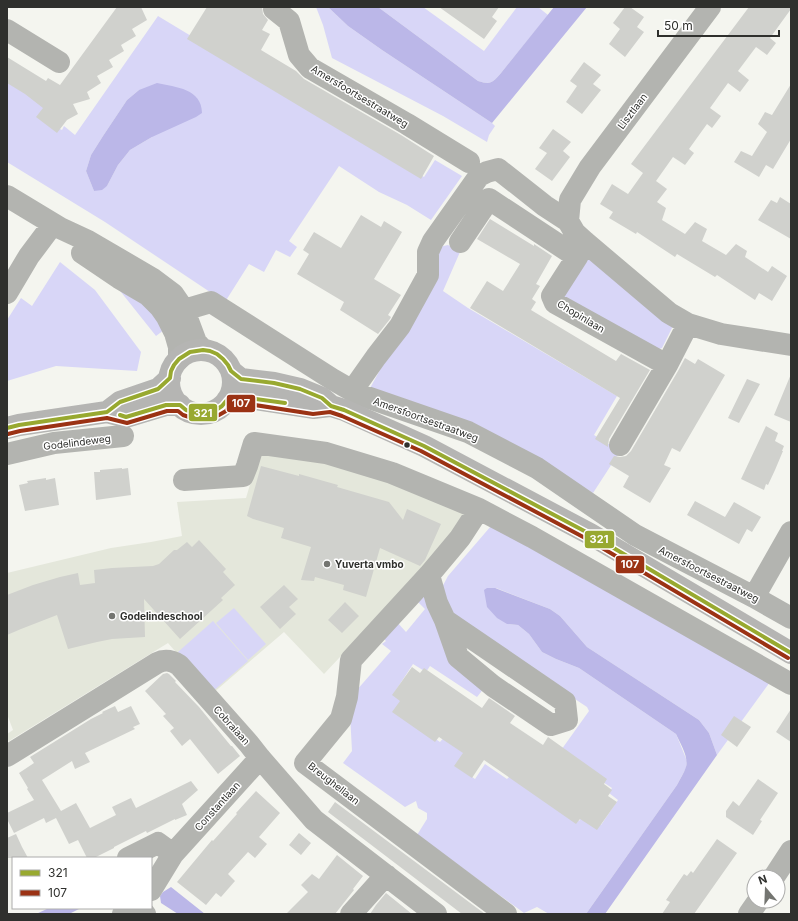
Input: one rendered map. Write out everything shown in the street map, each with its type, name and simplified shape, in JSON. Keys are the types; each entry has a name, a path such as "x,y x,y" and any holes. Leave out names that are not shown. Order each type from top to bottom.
{"main road":[{"path":"203,350 217,354 223,359 231,371 233,379 231,393 222,406 216,410 201,413 186,410 180,406 171,391 170,378 171,371 179,359 190,352 203,350"},
{"path":"231,371 241,380 274,383 300,389 322,398 332,406 424,446 590,534 791,654"},
{"path":"107,412 120,402 158,389 170,378"},
{"path":"227,400 242,397 313,408 332,406"},
{"path":"7,428 107,412 126,417 166,405 180,406"}],"street":[{"name":"Lisztlaan","path":"568,221 570,200 590,167 710,7"},
{"name":"Amersfoortsestraatweg","path":"274,9 289,22 295,37 299,55 310,68 469,162"},
{"path":"7,30 59,62"},
{"path":"352,390 400,326 428,275 428,252 433,241 479,176 498,169 545,206 568,221 575,233 581,250"},
{"path":"7,196 57,226 78,250 119,278 148,295 160,307 176,313 203,350"},
{"path":"460,242 489,199 581,250 669,313 688,324 721,334 791,345"},
{"path":"7,293 29,256 57,226"},
{"name":"Chopinlaan","path":"581,250 552,296 555,303 667,365"},
{"name":"Amersfoortsestraatweg","path":"176,313 211,302 358,394 468,432 537,468 635,535 791,618"},
{"path":"176,313 171,324 179,347 179,359"},
{"path":"620,445 667,365 688,324"},
{"name":"Godelindeweg","path":"7,454 54,443 123,436"},
{"path":"184,480 243,476 254,443 326,453 392,473 479,509 532,537 791,684"},
{"name":"Breughellaan","path":"479,509 460,538 429,575 351,660 347,697 341,719 305,762 506,914"},
{"path":"754,597 791,532"},
{"path":"429,575 437,603 445,620 458,657 493,686 551,725 567,720 565,702 445,620"},
{"name":"Cobralaan","path":"7,756 162,660 174,662 179,665 314,820 436,914"},
{"name":"Constantlaan","path":"152,888 173,854 260,758"},
{"path":"130,857 158,844 173,854"},
{"path":"779,869 791,851"},
{"path":"352,914 386,875"}],"shaded area":[{"path":"316,7 328,7 348,26 492,123 495,126 489,135 487,142 443,116 332,58 323,25"},
{"path":"328,7 378,7 478,81 489,83 501,73 554,7 587,7 492,123 348,26"},
{"path":"378,7 423,7 484,51 517,7 538,7 548,15 498,76 493,81 486,83 478,81"},
{"path":"158,16 424,177 435,160 462,176 431,220 407,205 379,192 339,166 289,241 297,247 290,257 276,250 264,272 249,264 225,302 105,222 7,162 7,81 49,105 40,119 62,130 64,126 75,135","holes":["139,90 152,137 130,150 118,165 107,186 94,191 86,171 91,155 127,100"]},
{"path":"157,83 187,90 193,94 201,105 202,113 152,137 130,150 118,165 107,186 102,190 94,191 86,171 91,155 127,100 139,90"},
{"path":"448,245 460,252 443,291 468,308 617,396 594,435 620,451 593,493 578,484 369,390 416,304 439,247"},
{"path":"588,252 675,322 662,348 656,350 561,295"},
{"path":"60,262 95,290 141,352 137,371 56,366 7,381 7,320 21,298 32,306"},
{"path":"113,282 156,310 168,327 156,336"},
{"path":"260,451 355,469 468,513 450,540 324,674 284,632 212,694 168,643 9,741 7,734 13,730 7,714 7,573 111,548 182,536 177,502 246,498"},
{"path":"491,526 770,682 717,755 709,733 699,720 587,647 560,616 550,609 496,588 507,624 518,625 529,634 542,652 579,668 676,734 687,761 686,768 677,785 586,914 549,914 537,907 524,913 417,835 427,819 427,813 418,808 416,801 405,807 343,763 352,751 350,714 356,691 391,651 382,644 386,641 380,635 396,621 406,632 425,609 415,599 426,588 485,687 477,697 430,666 426,672 413,664 394,693 402,699 394,711 440,742 445,736 467,750 456,766 475,779 485,764 507,779 511,775 579,821 584,814 601,825 618,800 609,793 612,788 559,753 589,711 587,707 451,617 439,593 448,576"},
{"path":"487,588 495,588 550,609 560,616 587,647 699,720 709,733 717,755 605,914 586,914 677,785 687,763 684,750 676,734 579,668 542,652 529,634 518,625 507,624 497,618 487,607 484,590"},
{"path":"234,608 266,644 248,660 216,623"},
{"path":"213,621 248,661 212,692 178,652"},
{"path":"171,887 205,914 178,914 161,903 160,896"},
{"path":"47,909 79,909 69,914 36,914"}],"building":[{"path":"117,7 141,7 147,20 132,29 136,36 121,45 124,51 109,60 113,67 97,76 101,83 87,92 90,99 73,104 78,114 67,120 57,133 36,117 43,108 25,94 7,83 7,57 46,81 48,78 60,85"},
{"path":"207,7 262,7 263,14 268,20 262,30 270,34 261,50 296,71 304,79 401,135 434,156 421,179 187,39"},
{"path":"439,7 499,7 492,17 497,21 484,39"},
{"path":"625,7 630,7 644,17 637,27 644,32 625,57 609,44 620,29 613,23"},
{"path":"749,7 791,7 791,9 770,38 776,43 767,55 756,47 738,71 749,80 740,92 728,83 710,108 721,116 712,128 707,124 689,149 694,153 685,165 673,157 656,181 667,189 657,202 666,208 662,220 685,234 695,222 707,229 702,241 726,255 736,244 747,251 745,257 768,272 772,266 787,276 772,301 759,293 755,300 717,275 715,277 677,254 675,257 637,232 636,234 609,218 613,212 600,204 612,184 628,194 643,173 631,164"},
{"path":"584,62 601,75 593,84 601,90 582,114 566,102 577,86 570,81"},
{"path":"791,84 791,139 773,169 766,165 759,177 734,162 741,151 752,156 767,132 758,124 765,112 772,115"},
{"path":"553,129 571,142 563,151 570,157 552,181 535,169 547,153 539,148"},
{"path":"780,197 791,204 791,239 758,220 771,200 777,203"},
{"path":"361,215 381,227 384,221 402,232 374,279 401,295 388,315 391,317 390,319 378,334 340,310 344,302 297,274 309,254 303,250 314,232 341,248"},
{"path":"490,219 552,256 536,284 540,286 532,299 536,302 531,310 616,361 621,354 650,370 609,439 608,447 595,439 620,398 470,308 487,281 503,291 520,264 477,239"},
{"path":"685,358 695,364 698,359 725,375 680,452 672,448 664,465 671,468 650,503 623,487 629,476 609,464 614,456 626,456 631,451"},
{"path":"791,374 791,422 774,415"},
{"path":"747,379 760,384 739,423 728,418"},
{"path":"766,426 778,433 775,441 784,446 775,470 764,490 741,479"},
{"path":"261,466 299,476 299,474 389,502 403,520 407,509 441,524 425,560 420,566 380,548 366,597 343,590 344,585 315,577 314,581 301,580 311,547 281,538 284,528 247,516"},
{"path":"128,468 131,495 96,500 94,472"},
{"path":"46,478 46,480 55,478 59,505 25,511 19,485 28,483 27,481"},
{"path":"695,501 725,517 734,502 761,517 752,532 747,529 739,544 687,515"},
{"path":"199,540 226,569 223,572 235,585 221,598 223,600 180,639 144,599 145,637 112,639 68,649 57,615 7,635 7,595 33,585 78,573 80,585 95,583 94,570 153,566 159,564 174,550 177,550 187,542 192,547"},
{"path":"284,585 298,599 289,607 296,614 280,629 260,607"},
{"path":"345,602 359,616 342,633 328,620"},
{"path":"412,667 420,673 424,668 482,708 489,698 515,716 510,723 543,745 548,737 607,779 604,784 612,790 608,796 617,802 597,830 580,819 576,824 484,760 472,778 454,766 463,753 439,737 435,742 392,712 400,701 392,695"},
{"path":"167,673 199,707 240,756 218,774 190,739 182,746 170,731 174,728 163,716 166,714 145,691 163,674"},
{"path":"115,706 118,712 131,706 140,724 133,727 135,729 85,753 90,762 75,769 72,761 42,780 61,811 76,803 90,828 116,815 112,807 131,798 136,808 191,781 198,790 182,804 187,815 175,819 147,833 146,831 96,857 86,857 78,840 69,844 56,818 46,823 44,818 14,833 7,819 7,813 34,800 19,773 34,763 30,757 103,713 102,712"},
{"path":"791,709 791,742 776,732"},
{"path":"734,716 751,727 737,747 721,735"},
{"path":"758,779 778,793 760,820 762,821 753,835 726,817 726,811 733,801 739,806"},
{"path":"256,791 280,813 259,837 267,844 255,858 248,852 228,874 235,881 221,897 216,893 206,905 177,882"},
{"path":"335,802 485,914 462,914 328,812"},
{"path":"299,833 311,843 301,855 289,845"},
{"path":"16,834 27,857 7,858 7,838"},
{"path":"717,839 737,853 694,914 662,914 670,902 666,900 684,874 687,876 691,871 693,873"},
{"path":"337,855 363,876 335,914 286,914 308,892 301,885 312,874 319,879"},
{"path":"386,893 412,914 370,914"}],"transit line":[{"name":"321","path":"7,428 107,412 120,402 158,389 170,378 171,371 179,359 190,352 203,350 210,351 223,359 231,371 241,379 274,383 300,389 322,398 331,406 344,410 424,446 590,534 791,653"},
{"name":"321","path":"120,415 126,417 166,405 180,405 186,410 193,412 209,412 216,410 227,400 242,397 285,403"},
{"name":"107","path":"8,434 107,418 127,423 167,411 178,411 183,415 192,418 210,418 226,411 230,405 242,403 313,414 330,412 421,451 587,539 788,658"}],"place":[{"name":"Yuverta vmbo","path":"327,564"},
{"name":"Godelindeschool","path":"112,616"}]}
